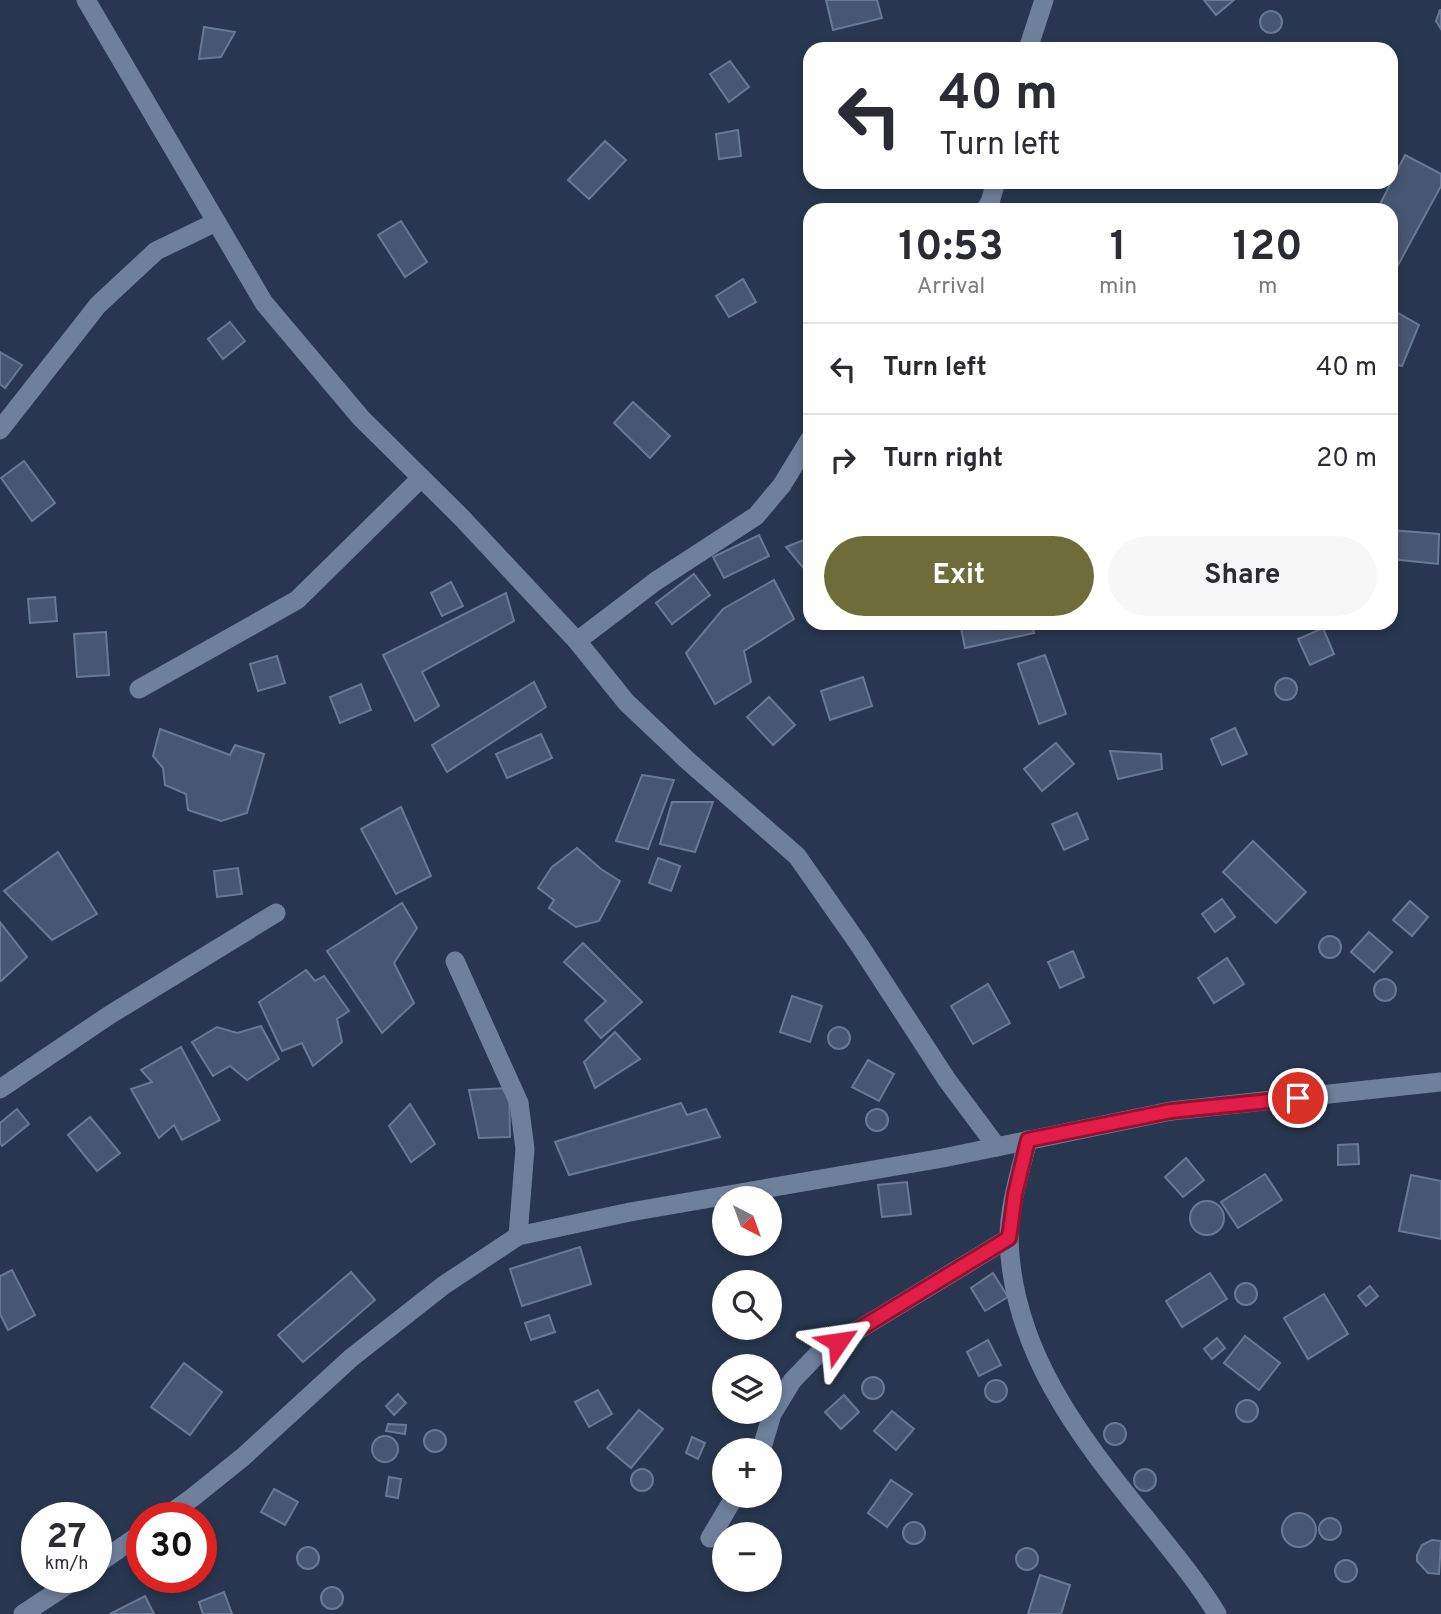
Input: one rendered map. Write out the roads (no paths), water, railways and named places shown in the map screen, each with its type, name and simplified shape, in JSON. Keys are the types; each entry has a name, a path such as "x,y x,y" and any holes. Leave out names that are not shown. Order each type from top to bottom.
{"street":[{"path":"86,0 264,303 361,418 577,641 625,702 797,856 860,946 947,1080 997,1147"},
{"path":"1030,42 1044,0"},
{"path":"0,430 98,305 156,251 216,222"},
{"path":"577,641 656,581 756,516 782,485 803,450"},
{"path":"139,689 297,600 422,478"},
{"path":"0,1089 111,1014 276,913"},
{"path":"455,961 519,1103 526,1149 518,1236"},
{"path":"186,1502 243,1457 351,1358 444,1285 518,1236 630,1212 997,1147 1171,1111 1441,1082"},
{"path":"1028,1140 1015,1194 1009,1238 1015,1291 1021,1315 1039,1360 1066,1414 1116,1482 1200,1585 1217,1614"},
{"path":"765,1438 772,1414 792,1381 817,1355 1009,1238"},
{"path":"710,1538 727,1508"},
{"path":"23,1614 55,1593"}]}
